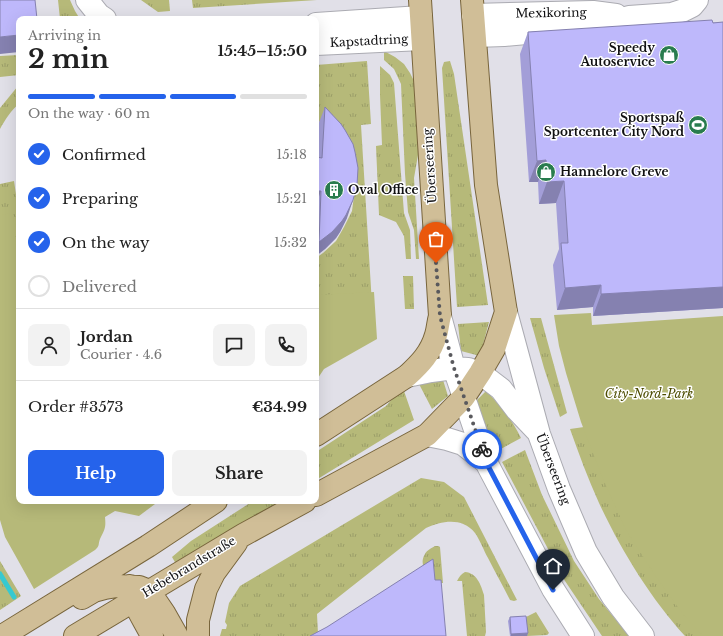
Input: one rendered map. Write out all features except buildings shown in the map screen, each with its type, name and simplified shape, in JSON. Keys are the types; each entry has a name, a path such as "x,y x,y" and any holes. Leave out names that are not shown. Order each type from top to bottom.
{"main road":[{"name":"Überseering","path":"473,8 486,185 506,312"},
{"name":"Überseering","path":"420,9 440,316"},
{"path":"319,493 427,435 464,397 480,373 494,349 506,312"},
{"path":"319,433 407,376 420,364 430,351 436,335 440,316"},
{"path":"8,632 92,586 148,546 211,504"},
{"name":"Hebebrandstraße","path":"75,636 106,617 137,593 300,504"},
{"path":"198,636 198,620 206,589 214,573 243,535"},
{"path":"148,546 135,566 131,576 152,636"},
{"path":"92,586 105,588 117,586 137,593 164,613 176,636"}],"street":[{"path":"87,0 101,16"},
{"name":"Mexikoring","path":"474,36 504,35 592,27 629,17 676,13 692,6 697,0"},
{"name":"Mexikoring","path":"473,8 593,12 629,17"},
{"name":"Kapstadtring","path":"319,24 420,9"},
{"name":"Kapstadtring","path":"319,44 422,39"},
{"name":"Überseering","path":"506,312 539,434 559,489 586,552 613,597 643,636"},
{"name":"Überseering","path":"440,316 454,368 486,462 553,590 583,636"},
{"path":"407,376 454,368 468,369 480,373 501,389 517,410 539,434"},
{"path":"427,435 463,444 486,462"}],"green space":[{"path":"58,0 70,0 78,16 60,16"},
{"path":"141,0 169,0 170,11 158,12"},
{"path":"192,0 317,0 193,8"},
{"path":"384,51 404,64 415,83 419,142 414,178 419,259 416,259 414,230 408,212 401,84 394,69 384,60"},
{"path":"16,55 16,75 0,77 0,56"},
{"path":"367,61 371,124 361,125 374,337 322,369 319,372 319,256 336,241 344,227 352,211 355,188 326,127 319,121 319,65"},
{"path":"450,61 454,74 488,305 457,307 442,68 444,62"},
{"path":"380,66 390,75 394,83 404,213 410,230 411,259 406,259 404,236 396,222 379,215 376,146 382,145"},
{"path":"16,88 16,106 0,129 0,108"},
{"path":"14,181 16,194 16,341 0,314 0,184"},
{"path":"13,213 16,245 16,504 155,504 139,516 115,511 105,517 105,528 97,549 34,589 5,537 0,520 0,215"},
{"path":"403,276 413,276 414,309 405,309"},
{"path":"374,292 377,339 324,369 319,376 319,295"},
{"name":"City-Nord-Park","path":"591,313 592,325 723,316 723,636 703,636 682,613 626,530 603,479 581,422 566,373 559,346 554,315"},
{"path":"530,318 541,318 567,413 560,417 544,368"},
{"path":"489,322 480,356 461,351 458,324"},
{"path":"443,380 448,396 432,409 419,384"},
{"path":"404,391 414,420 319,478 319,450 386,406 394,397"},
{"path":"486,391 506,413 514,424 521,438 497,451 485,427 476,401"},
{"path":"584,427 723,636 685,636 672,622 649,590 617,538 587,476 570,429"},
{"path":"525,450 542,495 574,561 599,599 629,636 602,636 565,581 502,462"},
{"path":"421,478 444,482 464,497 517,600 510,600 475,533 464,524 445,522 426,528 317,614 318,634 315,636 220,636 222,629 226,629 227,625 225,622 229,603 240,586"},
{"path":"248,504 276,504 176,564 172,557 191,541"},
{"path":"435,546 440,547 443,583 434,583 423,566 423,558 425,554 428,550"},
{"path":"0,561 21,596 0,610"},
{"path":"465,572 475,577 483,591 485,636 467,636 462,581 457,581"},
{"path":"536,612 549,633 547,635 527,636 525,619"}],"waterway":[{"path":"0,574 14,597"}],"way so far":[{"path":"436,263 440,316 454,368 482,449"}],"place":[{"name":"Speedy Autoservice","path":"669,55"},
{"name":"Sportspaß Sportcenter City Nord","path":"698,125"},
{"name":"Hannelore Greve","path":"546,172"},
{"name":"Oval Office","path":"334,190"}],"route":[{"path":"482,449 486,462 553,590"}]}
